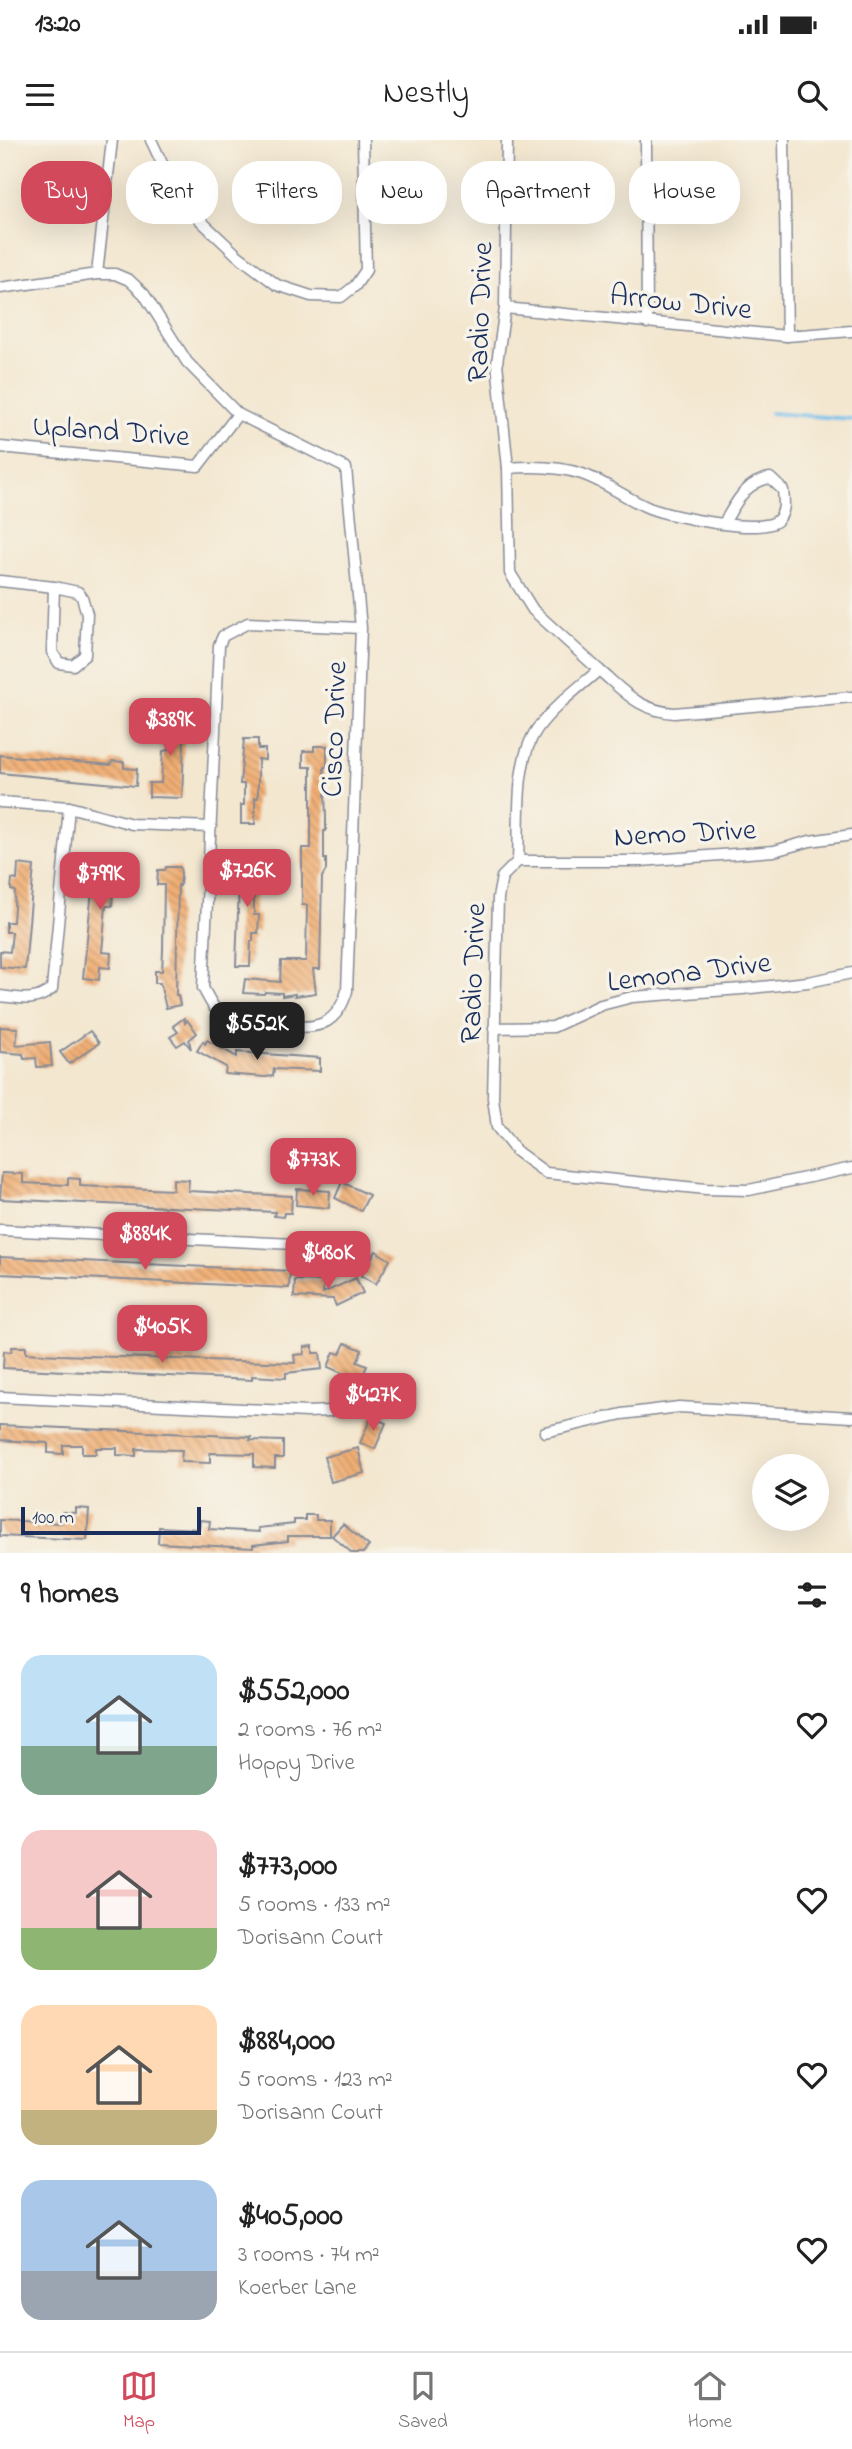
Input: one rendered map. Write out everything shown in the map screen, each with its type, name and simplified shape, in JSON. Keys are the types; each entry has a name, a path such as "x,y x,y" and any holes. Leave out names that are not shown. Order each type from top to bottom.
{"street":[{"path":"97,274 112,140"},
{"path":"151,140 176,193 236,255 277,285 311,296 341,297 355,286 366,270 363,140"},
{"name":"Radio Drive","path":"507,140 505,308 497,363 508,468 510,573 533,610 636,702 654,711 674,713 852,697"},
{"path":"646,140 647,323"},
{"path":"784,140 787,337"},
{"path":"0,288 97,274 114,274 137,286 187,362 238,414"},
{"name":"Arrow Drive","path":"505,308 787,337 852,331"},
{"name":"Upland Drive","path":"0,447 198,466 238,414"},
{"name":"Cisco Drive","path":"211,827 203,988 219,1014 231,1023 313,1027 334,1018 342,1007 347,991 361,628 346,468 238,414"},
{"path":"508,468 545,467 579,473 651,508 740,527 763,527 778,521 785,507 783,490 770,478 759,480 744,491 724,523"},
{"path":"0,581 54,587 78,592 86,606 85,655 73,665 59,663 52,652 54,587"},
{"path":"0,802 69,807 132,824 211,827 219,645 223,636 248,623 361,628"},
{"path":"518,862 522,766 527,750 536,730 599,670"},
{"path":"0,996 31,999 43,997 52,989 69,807"},
{"name":"Nemo Drive","path":"518,862 640,861 774,851 810,841 852,835"},
{"name":"Radio Drive","path":"518,862 502,877 498,898 493,1098 497,1127 516,1152 546,1172 706,1189 749,1190 852,1168"},
{"name":"Lemona Drive","path":"494,1028 553,1027 601,1004 632,997 768,987 852,973"},
{"path":"0,1230 337,1246"},
{"path":"0,1397 330,1411"},
{"path":"545,1432 622,1413 679,1407 852,1418"}],"building":[{"path":"150,716 185,718 182,798 149,797 149,783 161,783 163,751 169,750 169,731 148,731"},
{"path":"244,739 258,739 258,749 265,749 265,760 258,759 255,824 241,824 244,784 240,784"},
{"path":"314,746 327,746 327,767 324,767 326,870 322,877 320,969 313,969 316,993 282,996 282,993 243,993 245,979 280,982 281,961 306,961 307,905 302,905 302,848 311,848 311,767 303,767 303,751 314,751"},
{"path":"0,755 111,765 112,761 124,762 124,768 137,769 136,786 0,773"},
{"path":"96,851 121,853 120,871 115,871 112,906 106,906 102,952 111,953 110,968 100,967 99,980 83,978"},
{"path":"240,857 262,858 261,874 254,874 254,915 259,915 258,933 253,933 251,941 250,966 236,966"},
{"path":"18,864 34,866 25,969 0,967 0,951 10,952 12,932 6,932 6,922 13,922 15,891 11,890 12,879 17,880"},
{"path":"166,867 180,867 181,874 180,886 178,885 176,995 180,1005 166,1008 160,983 155,983 155,971 162,971 163,951 164,885 157,885 158,870 165,870"},
{"path":"184,1018 185,1023 187,1020 197,1033 189,1040 191,1049 185,1041 177,1046 170,1037 178,1032 173,1026"},
{"path":"0,1027 18,1028 16,1045 50,1042 52,1066 37,1067 36,1058 24,1059 23,1054 0,1052"},
{"path":"90,1031 99,1043 69,1064 60,1052"},
{"path":"207,1040 237,1057 237,1052 320,1058 320,1071 274,1069 273,1076 265,1077 225,1074 226,1067 197,1051 203,1041 205,1044"},
{"path":"2,1173 23,1174 23,1183 68,1185 68,1178 80,1179 80,1186 173,1190 173,1179 189,1180 188,1191 292,1196 291,1213 284,1213 283,1217 274,1216 275,1212 0,1199"},
{"path":"342,1182 369,1195 361,1211 335,1198"},
{"path":"297,1189 330,1191 329,1208 296,1205"},
{"path":"376,1251 390,1260 376,1284 361,1276"},
{"path":"0,1257 290,1271 289,1288 0,1274"},
{"path":"356,1278 363,1293 336,1306 333,1299 294,1297 295,1280 324,1281 323,1293"},
{"path":"345,1343 362,1350 357,1362 367,1366 360,1381 328,1367 334,1352 340,1354"},
{"path":"313,1346 313,1353 320,1353 322,1369 286,1373 286,1378 252,1376 252,1380 3,1368 4,1351 11,1352 12,1347 26,1347 26,1353 59,1355 295,1363 294,1355 304,1354 304,1347"},
{"path":"378,1380 386,1407 370,1412 362,1384"},
{"path":"371,1417 386,1423 375,1449 360,1443"},
{"path":"0,1425 251,1437 250,1440 283,1441 283,1458 275,1458 275,1468 254,1467 254,1454 210,1453 210,1463 181,1462 182,1450 136,1449 136,1456 117,1455 117,1448 96,1448 96,1454 82,1454 82,1445 63,1445 63,1454 48,1453 48,1443 0,1440"},
{"path":"358,1448 364,1473 331,1482 324,1457"},
{"path":"76,1508 89,1509 87,1540 0,1536 0,1520 61,1523 62,1512 76,1513"},
{"path":"305,1515 316,1515 316,1520 330,1520 330,1536 288,1536 288,1541 253,1545 253,1548 158,1543 159,1527 199,1529 200,1520 210,1521 209,1529 259,1532 258,1528 305,1520"},
{"path":"343,1524 369,1546 363,1553 352,1553 332,1536"}],"waterway":[{"path":"771,413 852,419"}]}
